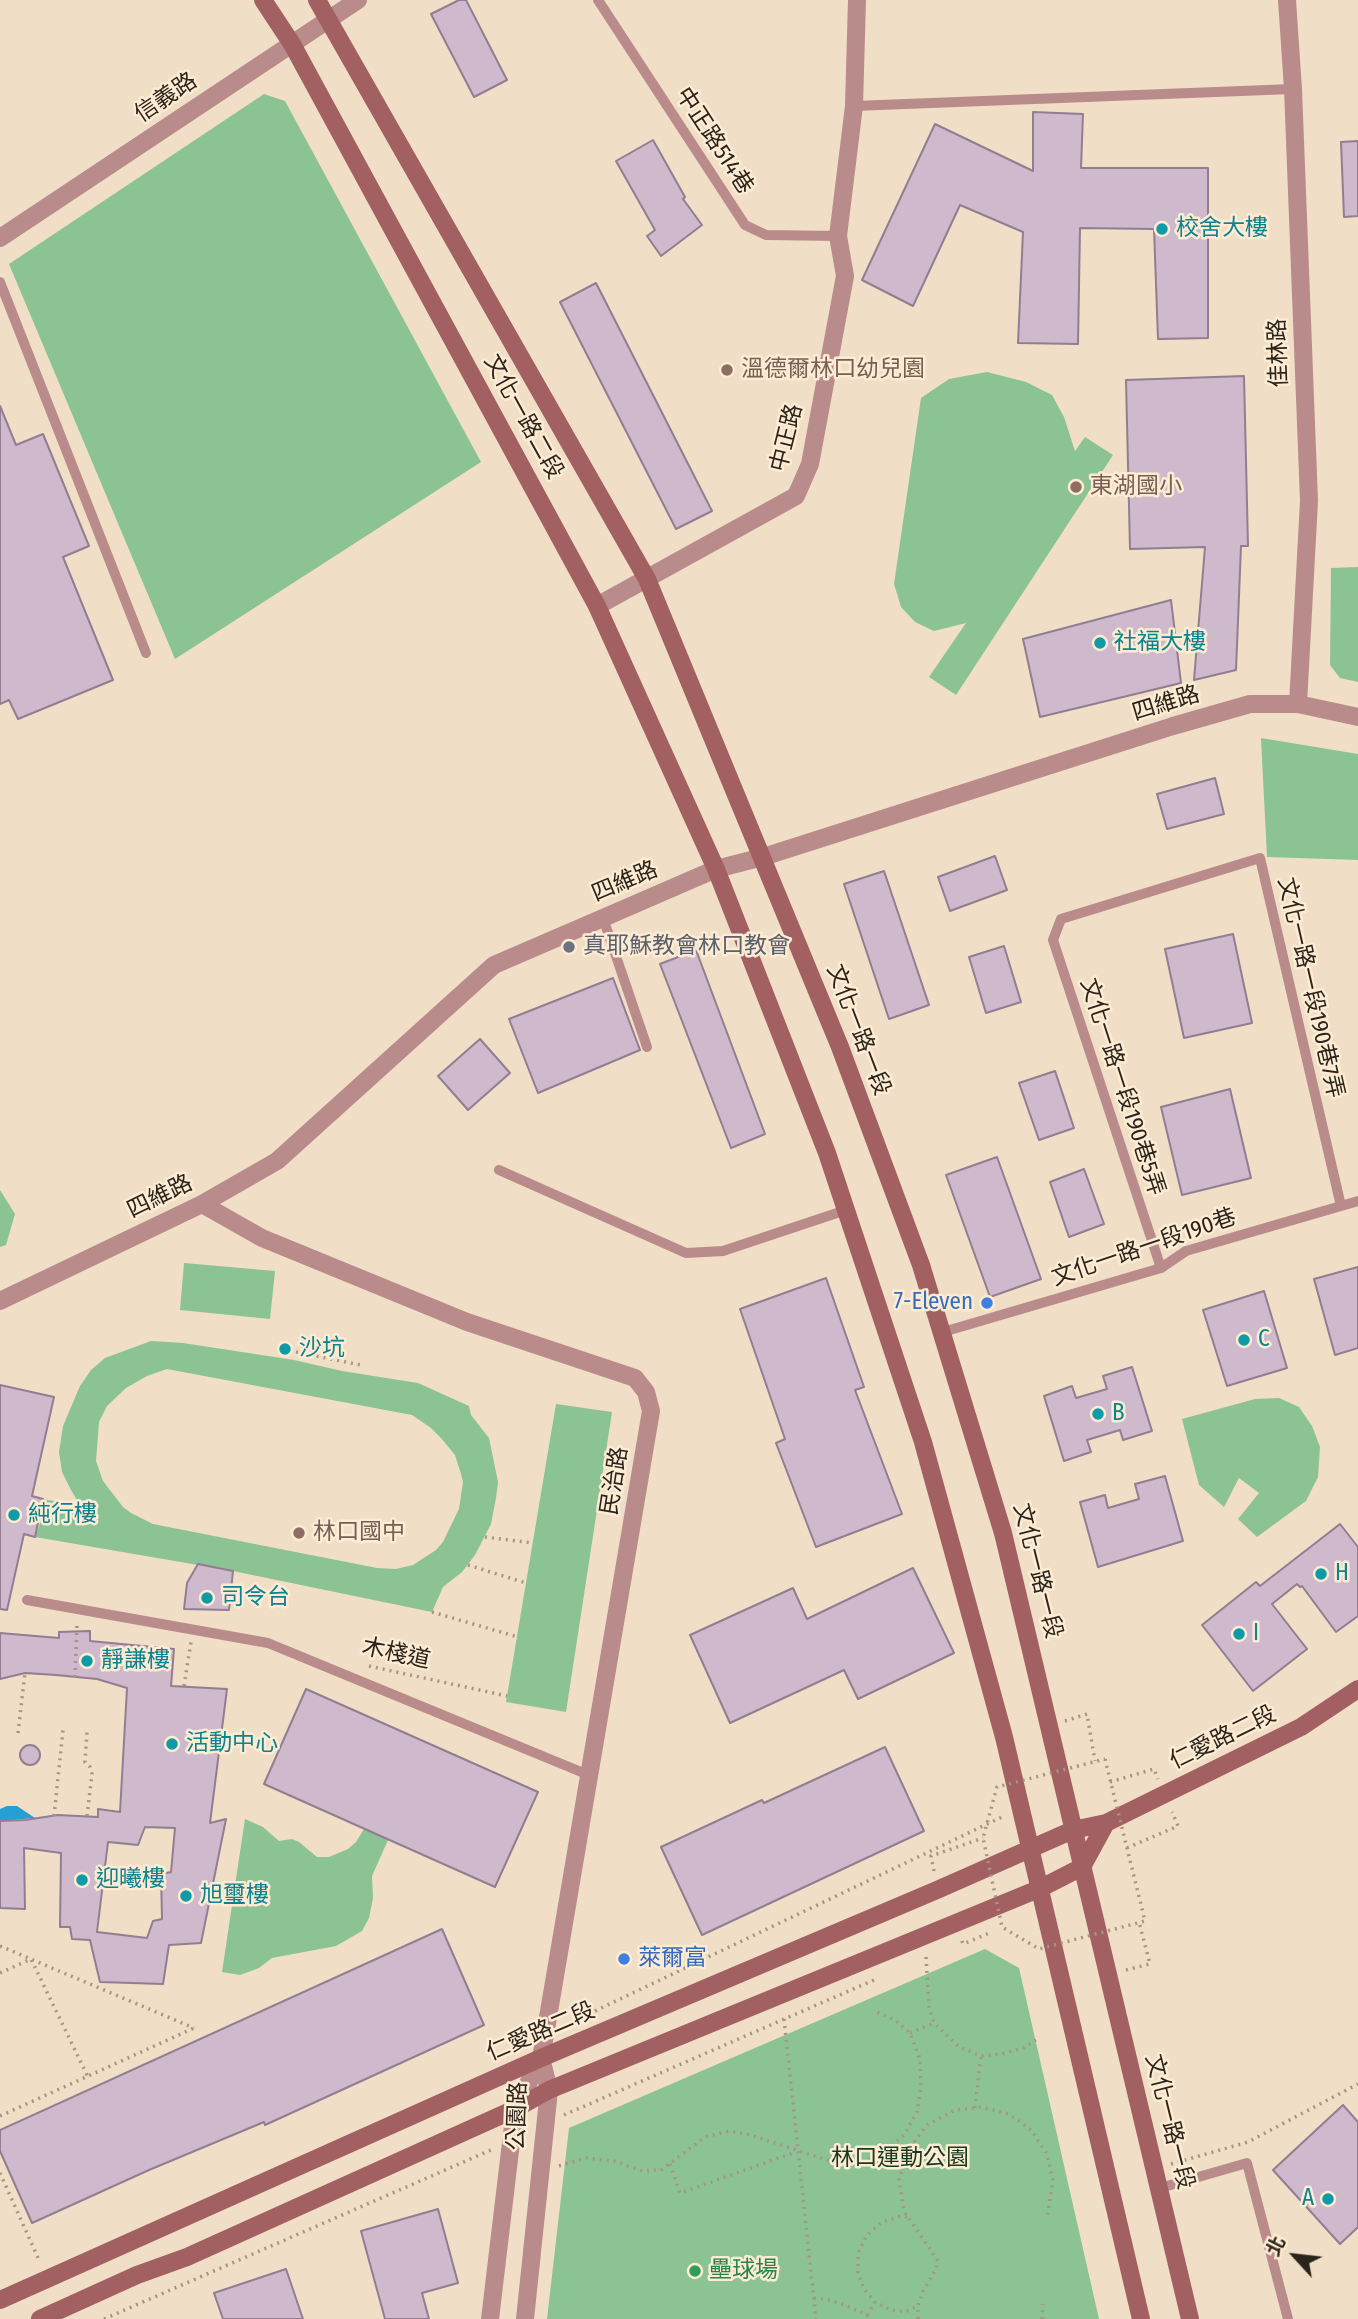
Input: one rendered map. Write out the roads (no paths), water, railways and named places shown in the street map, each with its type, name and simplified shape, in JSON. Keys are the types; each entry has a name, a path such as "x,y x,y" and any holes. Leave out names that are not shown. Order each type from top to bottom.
{"main road":[{"name":"文化一路二段","path":"263,0 292,44 597,606 716,869"},
{"name":"文化一路二段","path":"317,0 647,579 763,857"},
{"name":"文化一路一段","path":"763,857 840,1047 921,1265 1003,1533 1190,2319"},
{"path":"716,869 827,1153 923,1443 1004,1737 1141,2319"},
{"name":"仁愛路二段","path":"0,2300 541,2058 1073,1830 1106,1824 1301,1727 1358,1689"},
{"path":"40,2319 137,2275 187,2257 515,2109 549,2090 1041,1888 1082,1867 1106,1824"}],"street":[{"name":"信義路","path":"0,237 358,0"},
{"name":"中正路","path":"597,606 796,496 810,464 845,276 838,236 854,106 857,0"},
{"name":"佳林路","path":"1287,0 1309,501 1298,704"},
{"name":"四維路","path":"0,1301 202,1204 277,1161 494,965 716,869 763,857 1173,726 1250,705 1298,704 1358,717"},
{"name":"民治路","path":"202,1204 262,1238 467,1322 635,1378 646,1392 651,1411 541,2058"},
{"name":"公園路","path":"525,2319 549,2090 541,2058"},
{"name":"公園路","path":"490,2319 515,2109 541,2058"},
{"path":"503,2212 536,2214"}],"lane":[{"name":"中正路514巷","path":"598,0 745,225 766,235 838,236"},
{"path":"854,106 1293,89"},
{"path":"0,282 146,653"},
{"name":"文化一路一段190巷7弄","path":"1061,919 1260,858 1342,1206"},
{"path":"603,918 648,1047"},
{"name":"文化一路一段190巷5弄","path":"1061,919 1053,940 1161,1268"},
{"path":"499,1170 686,1253 723,1251 846,1210"},
{"name":"文化一路一段190巷","path":"943,1332 1161,1268 1186,1251 1358,1201"},
{"path":"27,1600 268,1643 591,1776"},
{"path":"1160,2188 1247,2163 1288,2319"}],"water":[{"path":"17,1806 35,1818 0,1821 0,1809"}],"place":[{"name":"校舍大樓","path":"1162,229"},
{"name":"溫德爾林口幼兒園","path":"727,370"},
{"name":"東湖國小","path":"1076,487"},
{"name":"社福大樓","path":"1100,643"},
{"name":"真耶穌教會林口教會","path":"569,947"},
{"name":"7-Eleven","path":"987,1303"},
{"name":"C","path":"1244,1340"},
{"name":"沙坑","path":"285,1349"},
{"name":"B","path":"1098,1414"},
{"name":"純行樓","path":"14,1515"},
{"name":"林口國中","path":"299,1533"},
{"name":"H","path":"1321,1574"},
{"name":"司令台","path":"207,1598"},
{"name":"I","path":"1239,1634"},
{"name":"靜謙樓","path":"87,1661"},
{"name":"活動中心","path":"172,1744"},
{"name":"迎曦樓","path":"82,1880"},
{"name":"旭璽樓","path":"186,1896"},
{"name":"萊爾富","path":"624,1959"},
{"name":"A","path":"1328,2199"},
{"name":"壘球場","path":"695,2271"}],"park label":[{"name":"林口運動公園","path":"900,2159"}]}
